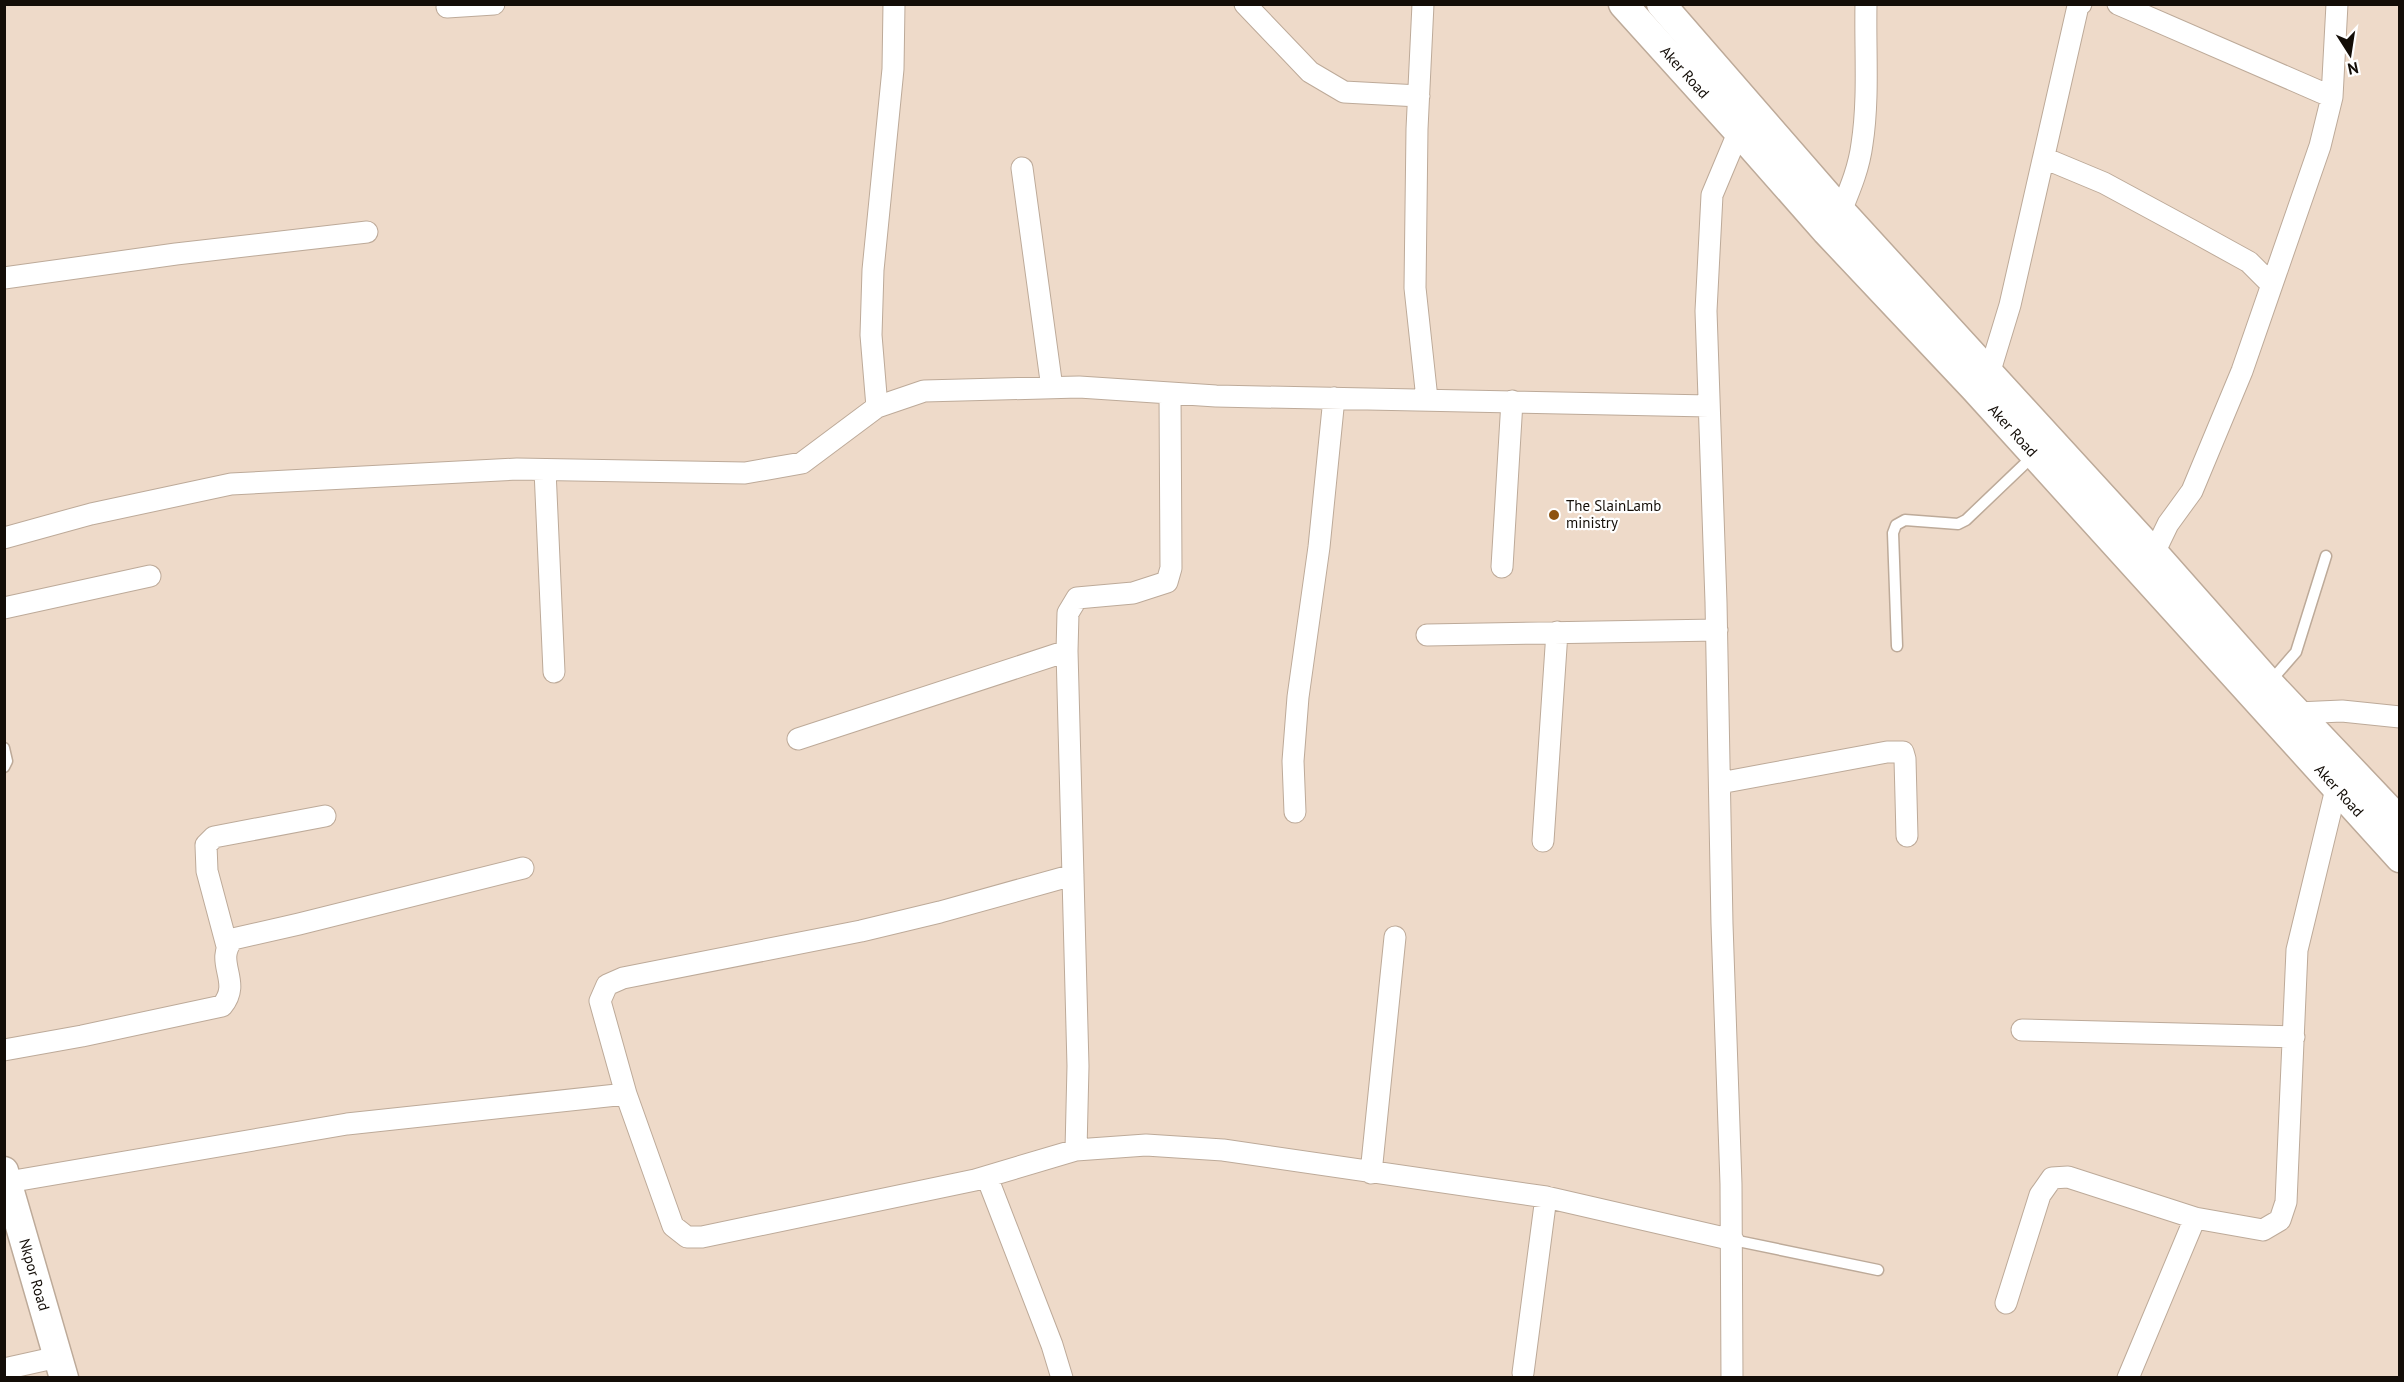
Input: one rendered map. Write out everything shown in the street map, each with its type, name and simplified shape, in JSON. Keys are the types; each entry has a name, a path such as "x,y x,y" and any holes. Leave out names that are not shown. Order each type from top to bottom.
{"street":[{"path":"447,7 494,4"},
{"path":"877,407 871,335 873,270 893,69 894,4"},
{"path":"1245,4 1310,72 1344,92 1419,96"},
{"path":"1423,4 1415,288 1426,399"},
{"name":"Aker Road","path":"1623,4 1826,231 2034,455 2066,473 2154,553 2269,683 2400,821"},
{"path":"1841,211 1853,181 1862,144 1866,4"},
{"path":"1989,374 2010,305 2078,6 2081,4"},
{"path":"2118,4 2332,97"},
{"path":"2154,553 2168,524 2192,491 2242,371 2320,146 2332,97 2337,4"},
{"name":"Aker Road","path":"1673,10 1841,211 1989,374 2066,473 2336,789 2400,858"},
{"path":"1732,1377 1733,1240 1706,311 1712,195 1738,133"},
{"path":"2044,158 2104,183 2192,230 2249,262 2271,284"},
{"path":"1022,168 1052,388"},
{"path":"4,278 176,254 367,232"},
{"path":"4,538 91,514 231,484 516,469 746,473 802,463 877,407 924,392 1079,387 1170,393 1334,398 1709,406"},
{"path":"1076,1150 1078,1066 1067,651 1068,613 1077,598 1133,593 1167,582 1171,568 1170,393"},
{"path":"1295,812 1293,761 1298,697 1319,547 1334,398"},
{"path":"1502,567 1512,401"},
{"path":"545,470 554,672"},
{"path":"4,608 150,576"},
{"path":"1427,635 1717,630"},
{"path":"1543,841 1557,633"},
{"path":"798,740 1067,651"},
{"path":"2297,713 2342,711 2400,717"},
{"path":"1720,783 1887,752 1903,752 1907,836"},
{"path":"2006,1303 2040,1194 2052,1178 2068,1177 2195,1218 2264,1230 2280,1220 2286,1202 2297,951 2336,789"},
{"path":"4,1050 82,1036 222,1005 230,997 231,990 225,963 227,946 207,871 206,845 214,837 325,816"},
{"path":"227,946 233,939 523,868"},
{"path":"1073,875 873,929 622,978 607,986 600,1001 626,1094 674,1226 687,1237 702,1237 987,1177 1076,1150 1146,1145 1222,1150 1546,1197 1733,1240"},
{"path":"1371,1173 1395,937"},
{"path":"2022,1030 2294,1037"},
{"path":"6,1176 347,1124 626,1094"},
{"name":"Nkpor Road","path":"6,1176 61,1367"},
{"path":"987,1177 1052,1345 1062,1377"},
{"path":"1522,1373 1546,1197"},
{"path":"2128,1377 2195,1218"},
{"path":"4,1369 61,1367"}],"lane":[{"path":"1897,646 1893,533 1896,525 1905,520 1958,524 1966,520 2034,455"},
{"path":"2269,683 2296,652 2326,556"},
{"path":"4,748 7,761 4,767"},
{"path":"1733,1240 1878,1270"}],"place":[{"name":"The SlainLamb ministry","path":"1554,515"}]}
